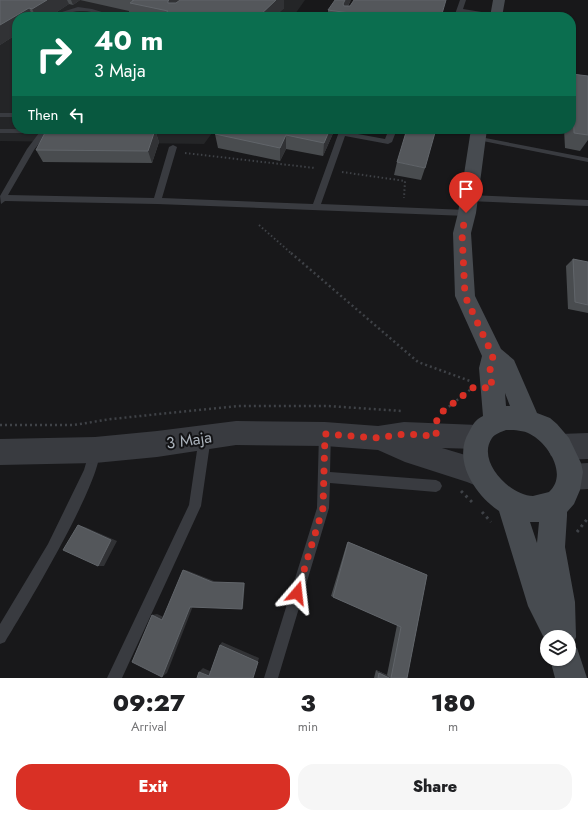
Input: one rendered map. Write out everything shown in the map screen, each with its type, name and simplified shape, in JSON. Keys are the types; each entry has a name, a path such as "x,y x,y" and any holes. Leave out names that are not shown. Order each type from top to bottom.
{"main road":[{"path":"498,12 499,0"},
{"path":"479,134 468,206 462,233 465,296 493,356 506,367 528,421"},
{"path":"486,429 483,385 493,356"},
{"path":"501,513 544,509 555,504 564,496 579,476 552,436 541,427 528,421 516,418 503,418 486,429 475,449 476,455 482,475 490,488 502,499 501,513 555,630"},
{"path":"555,504 551,547 560,602 561,630"},
{"path":"568,666 571,678"}],"street":[{"name":"3 Maja","path":"0,452 95,450 157,444 236,433 325,434 378,438 404,434 436,436 486,429"},
{"name":"3 Maja","path":"378,438 405,449 472,470 482,475"},
{"path":"560,447 588,446"}],"lane":[{"path":"463,0 460,10 472,12"},
{"path":"63,12 76,8 93,12"},
{"path":"0,115 12,115"},
{"path":"0,131 12,131"},
{"path":"2,200 43,134"},
{"path":"316,207 328,170 343,134"},
{"path":"356,134 388,142 391,134"},
{"path":"483,134 588,160"},
{"path":"157,201 172,149"},
{"path":"2,200 157,201 402,210 468,206 588,203"},
{"path":"271,678 323,508 325,434"},
{"path":"114,678 195,506 205,437"},
{"path":"0,637 53,548 90,471 95,450"},
{"path":"324,477 436,486"}],"path":[{"path":"172,149 406,181 402,210"},
{"path":"259,226 418,362 483,385"},
{"path":"436,436 437,416 449,405 474,387 483,385"},
{"path":"460,490 501,513"},
{"path":"551,547 567,544 588,518"}],"shaded area":[{"path":"0,0 305,0 297,12 12,12 12,134 211,134 204,144 0,141"}],"building":[{"path":"0,0 47,0 32,9 29,8 22,12 12,12 12,18 0,25"},
{"path":"134,0 169,0 168,3 176,3 180,0 276,0 263,12 167,12 168,11 130,3"},
{"path":"335,0 345,0 343,4 344,6 350,6 354,0 446,0 442,12 342,12 328,10"},
{"path":"576,74 588,76 588,135 576,133"},
{"path":"44,134 154,134 148,151 36,150"},
{"path":"215,134 328,134 324,143 286,135 280,148"},
{"path":"405,134 435,134 425,168 397,162"},
{"path":"573,259 588,262 588,305 575,302"},
{"path":"78,525 111,540 98,566 63,550"},
{"path":"348,542 427,575 407,678 391,678 401,627 333,597"},
{"path":"183,570 212,582 244,583 242,609 190,607 162,677 132,662 152,615 162,620"},
{"path":"220,645 258,662 253,678 197,678 199,672 209,676"},
{"path":"379,673 389,678 378,678"}],"route":[{"path":"297,593 323,508 325,434 378,438 404,434 436,436 437,416 449,405 474,387 492,388 490,368 493,356 465,296 462,233 466,213"}]}
